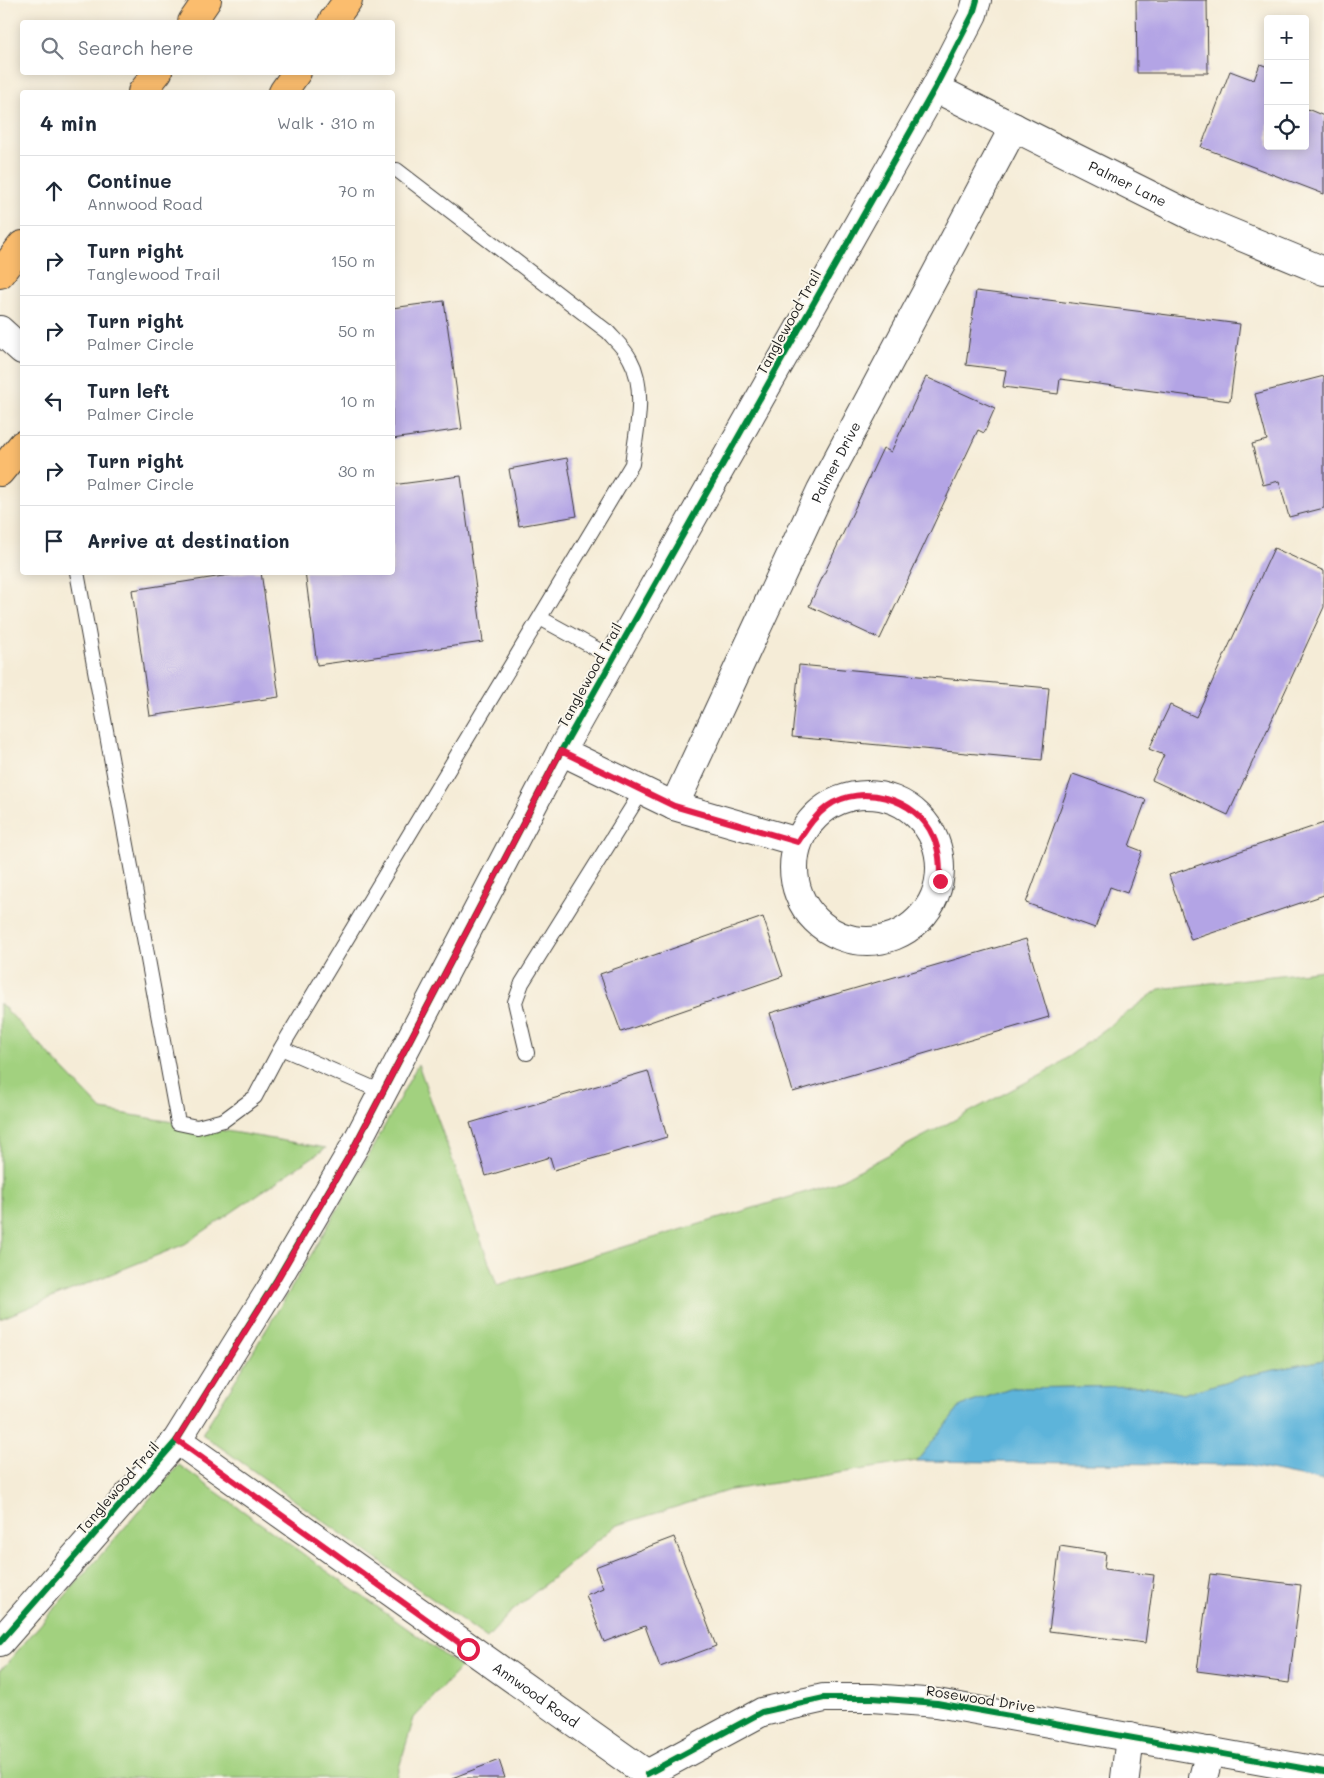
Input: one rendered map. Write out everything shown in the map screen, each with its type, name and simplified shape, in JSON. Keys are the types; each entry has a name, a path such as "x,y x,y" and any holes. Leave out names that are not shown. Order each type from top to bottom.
{"main road":[{"path":"193,20 206,0"},
{"path":"333,20 348,0"},
{"path":"144,90 156,75"},
{"path":"284,90 295,75"},
{"path":"0,274 20,248"},
{"path":"0,472 20,447"}],"street":[{"name":"Tanglewood Trail","path":"0,1642 177,1440 277,1280 353,1149 561,751 935,88 973,14 977,0"},
{"name":"Palmer Lane","path":"935,88 1196,218 1324,272"},
{"name":"Palmer Drive","path":"674,806 820,490 1014,127"},
{"path":"0,330 20,348"},
{"path":"561,751 674,806 798,842"},
{"path":"875,795 899,801 918,815 933,834 940,857 940,881 932,904 916,923 896,935 872,941 848,939 826,929 808,912 797,890 793,866 798,842 810,821 829,805 851,796 875,795"},
{"name":"Annwood Road","path":"177,1440 648,1776"},
{"name":"Rosewood Drive","path":"648,1776 762,1712 824,1698 872,1698 937,1703 1324,1772"},
{"path":"1125,1778 1130,1737"},
{"path":"1203,1778 1210,1751"}],"lane":[{"path":"78,575 178,1123 197,1127 224,1120 254,1097 281,1048 632,464 638,407 637,380 630,359 608,332 395,170"},
{"path":"540,618 613,658"},
{"path":"528,1053 515,1002 522,982 642,791"},
{"path":"281,1048 382,1092"}],"green space":[{"path":"1324,970 1324,1360 1245,1376 1183,1394 1147,1386 1013,1388 961,1406 917,1461 730,1490 615,1526 510,1613 487,1638 202,1434 313,1251 367,1158 418,1064 497,1285 833,1184 1053,1068 1159,989"},
{"path":"0,1003 102,1110 326,1148 185,1244 0,1319"},
{"path":"179,1465 461,1667 414,1718 396,1778 0,1778 0,1671"}],"water":[{"path":"1324,1360 1324,1481 1246,1465 917,1461 961,1406 1013,1388 1147,1386 1183,1394 1245,1376"}],"building":[{"path":"1136,0 1207,0 1208,73 1137,73"},
{"path":"1260,64 1264,66 1264,150 1309,150 1309,110 1324,116 1324,194 1201,147 1230,71 1254,80"},
{"path":"976,291 1240,324 1230,401 1060,379 1058,394 1003,387 1006,370 966,365"},
{"path":"444,301 462,429 395,439 395,308"},
{"path":"1324,376 1324,508 1289,517 1279,481 1263,485 1252,444 1267,440 1255,394"},
{"path":"926,377 995,408 984,433 978,430 880,639 809,606 883,448 891,452"},
{"path":"567,458 577,516 519,526 509,469"},
{"path":"461,476 483,642 317,665 305,575 395,575 395,485"},
{"path":"1274,548 1324,571 1324,607 1228,815 1152,780 1164,755 1149,749 1170,705 1196,717"},
{"path":"230,575 261,575 279,697 150,716 132,590"},
{"path":"799,665 1049,688 1042,760 792,737"},
{"path":"1073,774 1146,800 1129,846 1142,851 1127,893 1110,887 1095,928 1026,903"},
{"path":"1324,823 1324,895 1191,940 1169,875"},
{"path":"763,917 783,976 621,1032 600,974"},
{"path":"1026,939 1049,1017 793,1092 770,1013"},
{"path":"648,1071 667,1137 554,1170 550,1157 486,1176 470,1123"},
{"path":"674,1537 716,1646 660,1667 645,1626 604,1642 586,1595 603,1588 595,1567"},
{"path":"1060,1546 1106,1553 1104,1569 1154,1575 1145,1643 1049,1631"},
{"path":"1210,1574 1301,1585 1289,1683 1197,1671"},
{"path":"499,1760 505,1778 452,1778"}],"cycle path":[{"path":"0,1642 177,1440 277,1279 353,1149 561,751 935,88 973,14 977,0"},
{"path":"647,1774 762,1712 824,1698 872,1698 937,1703 1324,1772"}],"route":[{"path":"468,1649 177,1440 277,1280 353,1149 561,751 674,806 798,842 810,821 829,805 851,796 875,795 899,801 918,815 933,834 940,857 940,881"}]}
